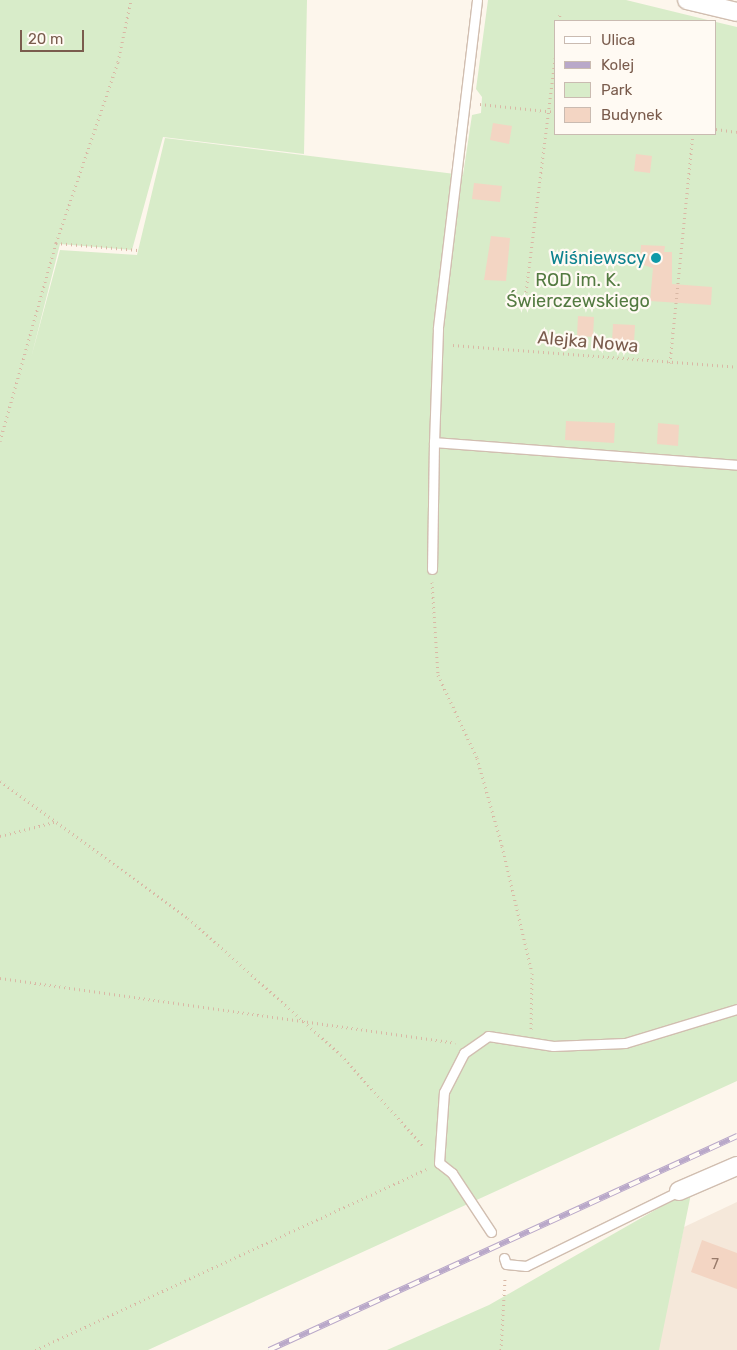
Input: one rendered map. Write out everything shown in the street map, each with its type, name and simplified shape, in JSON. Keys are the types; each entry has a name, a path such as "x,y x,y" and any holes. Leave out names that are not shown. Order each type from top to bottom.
{"street":[{"path":"687,0 737,12"},
{"path":"679,1191 737,1166"}],"lane":[{"path":"432,568 437,344 477,0"},
{"path":"434,442 737,465"},
{"path":"491,1232 452,1173 439,1163 444,1092 464,1053 488,1036 531,1042 625,1043 737,1009"},
{"path":"505,1261 526,1266 679,1191"}],"path":[{"path":"0,441 56,244 99,123 131,0"},
{"path":"559,20 560,14"},
{"path":"526,292 554,66"},
{"path":"464,104 554,112"},
{"path":"717,129 737,132"},
{"path":"670,363 693,135"},
{"path":"56,244 138,250"},
{"name":"Alejka Nowa","path":"437,344 737,367"},
{"path":"432,568 438,675 476,758 532,973 531,1042"},
{"path":"0,781 188,918 341,1055 439,1163 36,1350"},
{"path":"0,836 54,822"},
{"path":"0,978 305,1023 475,1045"},
{"path":"501,1350 505,1261"}],"shaded area":[{"path":"737,1202 737,1350 658,1350 684,1227"}],"green space":[{"name":"ROD im. K. Świerczewskiego","path":"0,0 307,0 304,154 163,137 132,250 60,244 31,358 60,250 137,255 165,138 463,175 472,115 481,113 482,97 476,89 488,0 626,0 708,20 554,20 554,135 717,135 717,22 737,27 737,1081 148,1350 0,1350"},
{"path":"692,1189 659,1350 387,1350 489,1305"}],"building":[{"path":"493,123 512,126 509,144 490,140"},
{"path":"636,154 652,156 650,173 634,171"},
{"path":"474,183 502,186 500,202 472,199"},
{"path":"491,236 510,238 506,281 484,280"},
{"path":"641,245 665,246 664,252 672,252 672,284 712,287 711,305 650,301 653,268 640,264"},
{"path":"578,316 594,317 593,337 577,336"},
{"path":"613,324 635,325 634,343 612,342"},
{"path":"566,421 615,423 614,443 565,440"},
{"path":"658,423 679,425 678,446 657,444"},
{"path":"702,1240 737,1253 737,1289 691,1272"}],"railway":[{"path":"269,1350 737,1136"}],"place":[{"name":"Wiśniewscy","path":"656,258"}]}
